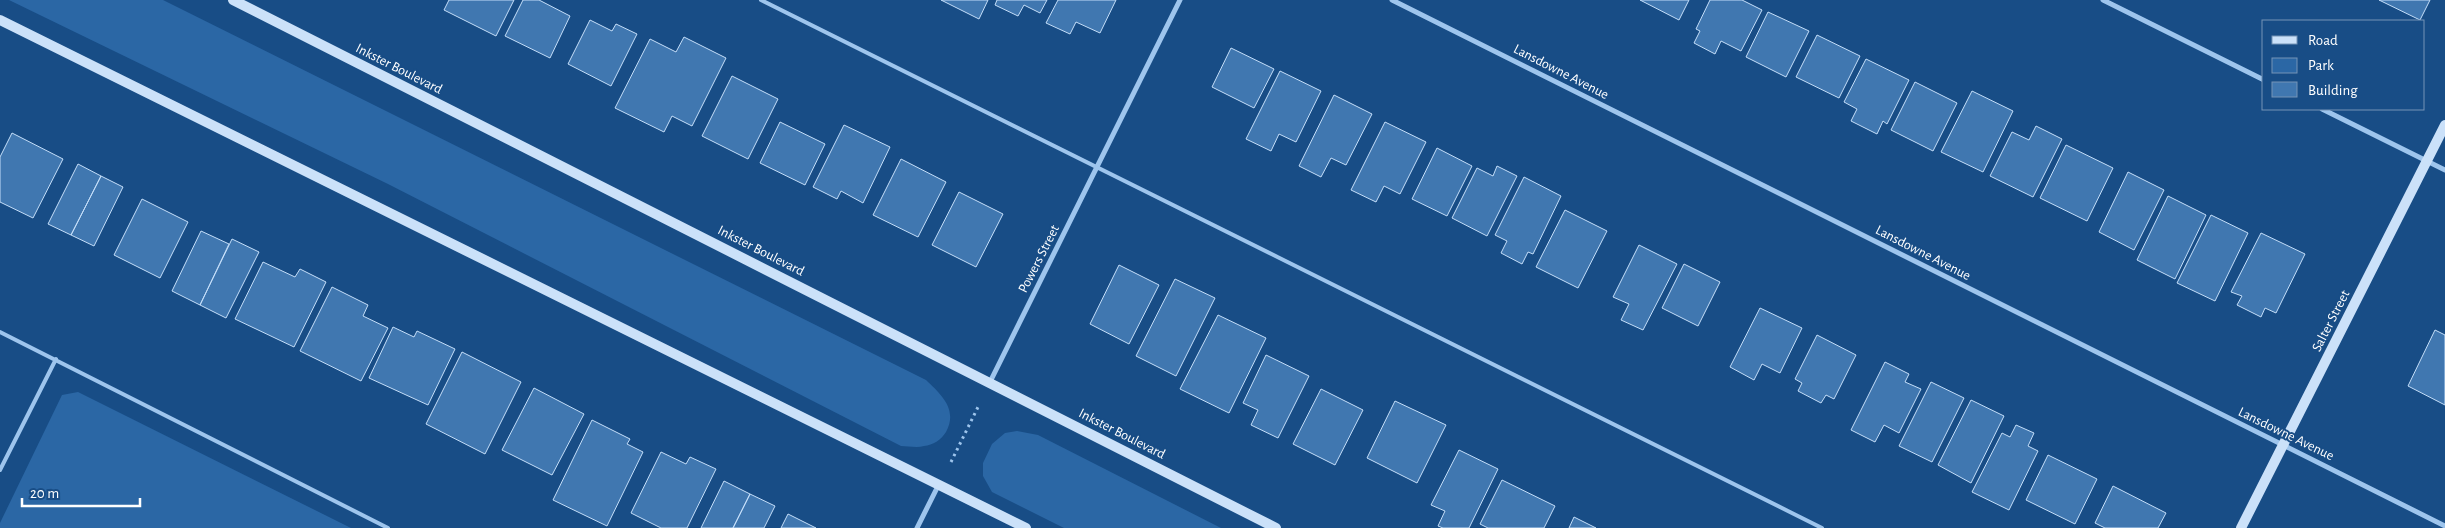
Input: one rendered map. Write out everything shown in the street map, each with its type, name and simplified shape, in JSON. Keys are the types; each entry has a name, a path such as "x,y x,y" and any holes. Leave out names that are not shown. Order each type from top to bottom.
{"main road":[{"name":"Inkster Boulevard","path":"233,0 1276,528"},
{"path":"0,20 1026,528"},
{"name":"Salter Street","path":"2242,528 2445,126"}],"street":[{"name":"Powers Street","path":"990,382 1180,0"},
{"name":"Lansdowne Avenue","path":"1392,0 2445,526"},
{"path":"2103,0 2262,79"},
{"path":"2324,110 2445,170"},
{"path":"917,528 939,484"}],"lane":[{"path":"761,0 1822,528"},
{"path":"0,332 388,528"},
{"path":"0,470 56,359"}],"path":[{"path":"939,484 990,382"}],"green space":[{"path":"9,0 163,0 926,380 943,397 949,410 950,417 946,432 931,445 918,447 901,446 388,184"},
{"path":"78,392 351,528 0,528 0,523 62,395"},
{"path":"1017,431 1038,435 1221,528 1064,528 992,492 983,476 983,463 992,444 1005,433"}],"building":[{"path":"449,0 514,0 496,36 444,10"},
{"path":"523,0 539,0 570,16 550,58 505,36"},
{"path":"941,0 988,0 979,19"},
{"path":"997,0 1047,0 1040,13 1024,5 1018,16 995,5"},
{"path":"1058,0 1116,0 1100,33 1076,22 1070,34 1046,23"},
{"path":"1640,0 1689,0 1679,20"},
{"path":"1710,0 1742,0 1762,10 1741,51 1721,41 1715,54 1694,43 1700,31 1696,29"},
{"path":"2379,0 2430,0 2420,20"},
{"path":"1768,12 1809,31 1786,77 1746,57"},
{"path":"590,20 612,31 616,24 637,34 611,86 568,64"},
{"path":"1817,35 1860,56 1839,98 1796,77"},
{"path":"684,37 726,58 692,126 672,116 664,132 615,108 650,39 676,52"},
{"path":"1231,48 1274,69 1254,108 1212,87"},
{"path":"1866,59 1909,80 1887,124 1883,121 1877,134 1851,121 1857,109 1844,102"},
{"path":"1280,71 1321,91 1296,142 1279,134 1271,151 1246,139"},
{"path":"732,76 778,99 748,159 702,136"},
{"path":"1915,82 1957,103 1933,151 1891,130"},
{"path":"1972,91 2013,111 1983,172 1941,152"},
{"path":"1334,95 1372,114 1346,165 1331,158 1321,177 1299,166"},
{"path":"780,122 825,144 805,185 760,163"},
{"path":"1385,122 1426,142 1400,194 1384,186 1376,202 1351,190"},
{"path":"844,125 890,147 863,203 841,191 837,199 813,187"},
{"path":"2036,126 2062,139 2033,197 1990,176 2012,132 2029,140"},
{"path":"12,133 63,159 33,218 0,202 0,157"},
{"path":"2066,145 2113,168 2087,221 2040,198"},
{"path":"1437,148 1472,166 1447,216 1412,199"},
{"path":"901,159 946,182 918,237 873,215"},
{"path":"78,164 101,176 71,235 48,224"},
{"path":"1497,166 1517,176 1487,236 1452,218 1477,168 1493,176"},
{"path":"2128,172 2164,190 2134,250 2099,232"},
{"path":"101,176 123,187 94,246 71,235"},
{"path":"1524,177 1561,196 1533,254 1528,252 1522,264 1501,253 1507,241 1495,235"},
{"path":"959,192 1003,214 976,267 932,245"},
{"path":"2168,196 2206,215 2175,279 2137,260"},
{"path":"142,199 188,222 160,278 114,255"},
{"path":"1565,210 1607,231 1578,288 1536,267"},
{"path":"2211,215 2248,233 2215,301 2177,283"},
{"path":"201,231 229,244 200,305 172,291"},
{"path":"2261,233 2305,254 2276,313 2265,308 2261,317 2237,305 2242,296 2231,292"},
{"path":"232,239 259,252 226,318 200,305"},
{"path":"1639,245 1677,264 1643,330 1621,320 1629,304 1613,297"},
{"path":"263,262 295,277 300,269 326,282 294,347 235,319"},
{"path":"1684,264 1720,282 1698,326 1662,308"},
{"path":"1119,265 1159,285 1129,344 1090,324"},
{"path":"1175,279 1215,298 1176,376 1136,356"},
{"path":"332,287 368,305 363,316 388,328 361,381 300,351"},
{"path":"1760,308 1802,328 1780,373 1762,364 1754,380 1730,367"},
{"path":"1218,315 1266,338 1229,413 1180,389"},
{"path":"393,327 414,337 417,331 455,349 428,405 369,378"},
{"path":"2435,330 2445,335 2445,405 2408,386"},
{"path":"1817,335 1856,355 1834,399 1826,395 1821,403 1798,391 1802,383 1795,379"},
{"path":"462,352 521,382 485,454 426,424"},
{"path":"1266,355 1309,376 1278,438 1251,425 1258,410 1243,403"},
{"path":"1885,362 1909,374 1905,382 1921,389 1899,433 1884,425 1875,442 1851,430"},
{"path":"1931,382 1964,398 1932,462 1899,446"},
{"path":"534,388 584,414 552,475 502,450"},
{"path":"1321,389 1363,410 1335,465 1293,444"},
{"path":"1971,400 2004,416 1971,483 1938,465"},
{"path":"1395,401 1446,425 1417,483 1367,458"},
{"path":"592,420 630,439 627,444 643,452 607,526 553,500"},
{"path":"2016,425 2034,433 2028,446 2038,451 2009,510 1972,492 2002,433 2010,437"},
{"path":"1459,450 1498,469 1469,528 1443,528 1438,526 1445,511 1431,505"},
{"path":"661,452 686,464 690,457 716,469 687,528 661,528 631,513"},
{"path":"2048,455 2097,479 2075,524 2026,500"},
{"path":"1502,480 1555,506 1544,528 1488,528 1480,524"},
{"path":"724,481 750,494 733,528 701,528"},
{"path":"2113,486 2166,513 2158,528 2105,528 2095,523"},
{"path":"750,494 775,506 764,528 733,528"},
{"path":"788,514 816,528 781,528"},
{"path":"1574,517 1596,528 1569,528"}]}
